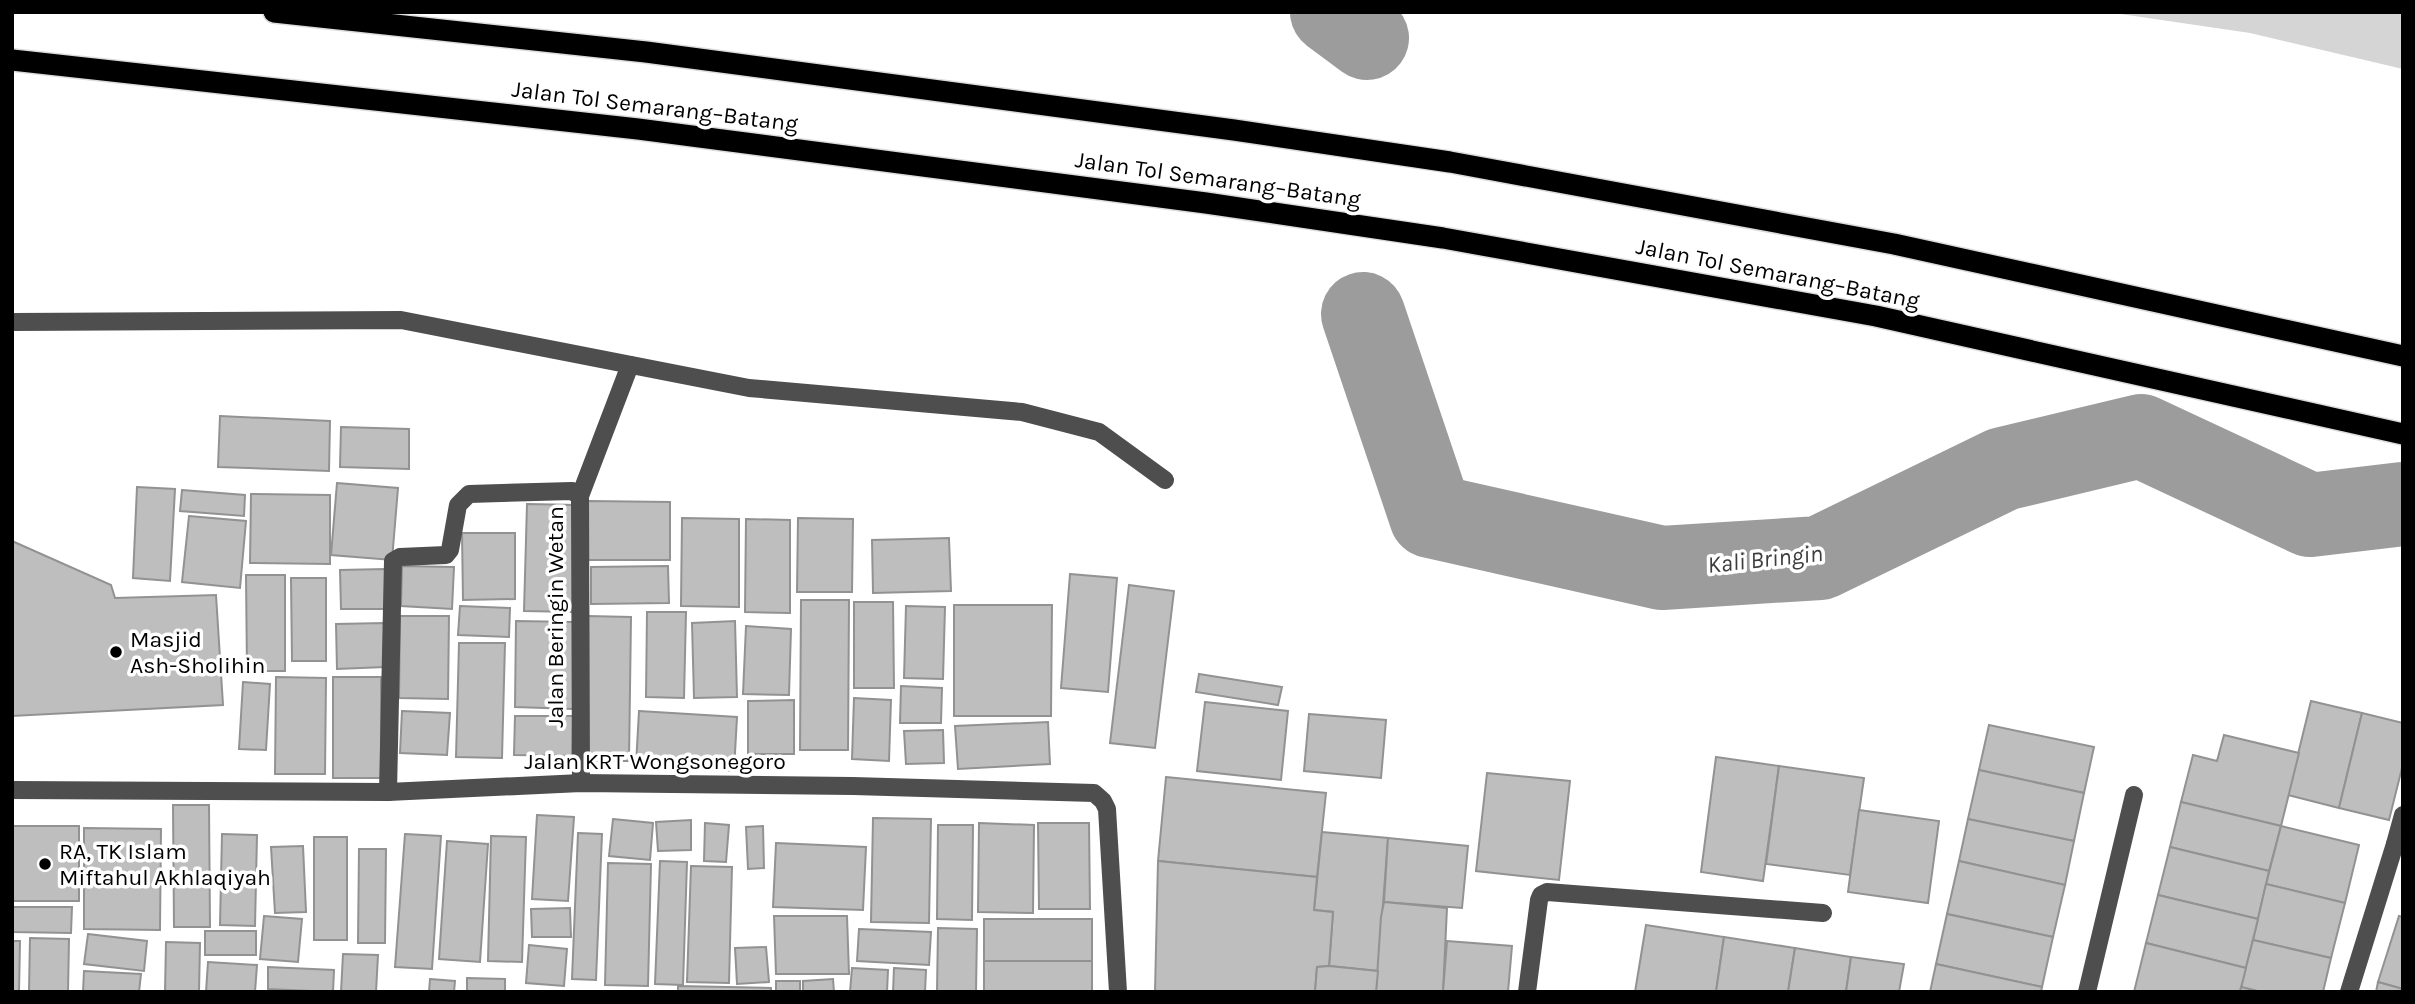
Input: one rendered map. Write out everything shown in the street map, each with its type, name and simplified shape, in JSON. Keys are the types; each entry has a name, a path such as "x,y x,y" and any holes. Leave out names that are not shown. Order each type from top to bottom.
{"highway":[{"path":"274,12 646,52 1234,130 1450,162 1894,244 2403,356"},
{"name":"Jalan Tol Semarang–Batang","path":"12,60 638,129 1206,203 1443,238 1876,316 2403,434"}],"street":[{"path":"12,322 401,320 749,388 1022,412 1099,432 1165,480"},
{"path":"580,496 630,365"},
{"name":"Jalan Beringin Wetan","path":"388,792 393,561 400,557 446,555 450,550 458,505 469,494 572,491 580,496 580,783"},
{"name":"Jalan KRT Wongsonegoro","path":"12,790 388,792 580,783 853,786 1094,793 1107,809 1118,992"},
{"path":"2087,992 2134,795"},
{"path":"2349,992 2399,845 2403,815"},
{"path":"1527,992 1539,900 1541,895 1547,892 1823,913"}],"shaded area":[{"path":"2107,12 2403,12 2403,69 2250,33"}],"building":[{"path":"220,416 330,421 329,471 218,467"},
{"path":"341,427 409,429 409,469 340,467"},
{"path":"337,483 398,488 392,560 331,555"},
{"path":"137,487 175,489 170,581 133,578"},
{"path":"182,490 245,495 244,516 180,511"},
{"path":"251,494 330,495 330,564 250,563"},
{"path":"588,501 670,502 670,560 587,560"},
{"path":"527,504 577,505 574,612 524,611"},
{"path":"189,516 246,521 240,588 182,582"},
{"path":"682,518 739,519 739,607 681,606"},
{"path":"798,518 853,519 852,592 797,592"},
{"path":"746,519 790,520 790,613 745,612"},
{"path":"462,533 515,533 515,599 463,600"},
{"path":"949,538 951,591 873,593 872,540"},
{"name":"Masjid Ash-Sholihin","path":"12,541 111,585 115,598 216,595 223,705 12,716"},
{"path":"402,566 454,567 452,609 401,606"},
{"path":"668,566 669,603 591,604 591,567"},
{"path":"385,569 385,609 341,609 340,570"},
{"path":"1070,574 1117,578 1108,692 1061,688"},
{"path":"246,575 285,575 285,671 247,671"},
{"path":"291,578 326,578 326,661 292,661"},
{"path":"1129,585 1174,591 1155,748 1110,743"},
{"path":"801,600 849,600 848,750 800,750"},
{"path":"854,602 893,602 894,688 854,688"},
{"path":"954,605 1052,605 1051,716 954,716"},
{"path":"460,606 510,608 509,637 458,635"},
{"path":"906,606 945,607 943,679 904,678"},
{"path":"647,612 686,612 684,698 646,697"},
{"path":"400,616 449,616 448,699 399,698"},
{"path":"588,616 631,617 629,761 587,761"},
{"path":"516,621 574,622 573,709 515,707"},
{"path":"735,621 737,697 694,698 692,623"},
{"path":"384,623 385,667 337,669 336,624"},
{"path":"746,626 791,629 789,695 743,694"},
{"path":"459,643 505,643 502,758 456,757"},
{"path":"1199,674 1282,687 1278,705 1196,692"},
{"path":"276,677 326,678 325,774 275,774"},
{"path":"333,677 381,677 381,778 333,778"},
{"path":"243,682 270,684 266,750 239,749"},
{"path":"901,686 942,688 941,723 900,723"},
{"path":"854,698 891,700 889,761 852,759"},
{"path":"794,700 794,754 748,754 748,701"},
{"path":"2311,701 2362,713 2339,808 2288,795"},
{"path":"1205,702 1288,711 1281,780 1197,771"},
{"path":"402,711 450,713 447,755 400,753"},
{"path":"639,711 737,717 734,771 636,765"},
{"path":"2362,713 2403,723 2403,764 2389,820 2339,808"},
{"path":"1309,714 1386,720 1381,778 1304,771"},
{"path":"515,716 573,716 572,756 514,755"},
{"path":"1048,722 1050,764 958,769 955,726"},
{"path":"1989,725 2094,747 2084,793 1979,770"},
{"path":"943,730 944,763 906,764 904,731"},
{"path":"2224,735 2299,753 2281,826 2181,802 2193,755 2217,761"},
{"path":"1716,757 1779,766 1763,881 1701,872"},
{"path":"1779,766 1864,778 1850,875 1766,864"},
{"path":"1979,770 2084,793 2074,841 1968,819"},
{"path":"1487,773 1570,781 1559,880 1476,871"},
{"path":"1166,777 1326,793 1317,877 1158,861"},
{"path":"2181,802 2281,826 2269,871 2170,847"},
{"path":"173,805 209,805 210,927 174,927"},
{"path":"1859,810 1939,821 1928,903 1848,892"},
{"path":"537,815 574,817 568,901 532,899"},
{"path":"873,818 931,819 929,923 871,922"},
{"path":"613,819 653,823 650,860 609,856"},
{"path":"1968,819 2074,841 2065,885 1959,861"},
{"path":"691,820 691,850 658,851 656,822"},
{"path":"705,823 729,825 726,862 704,861"},
{"path":"979,823 1034,825 1033,913 978,912"},
{"path":"1038,823 1089,823 1090,909 1039,909"},
{"path":"938,825 973,825 972,920 937,919"},
{"name":"RA, TK Islam Miftahul Akhlaqiyah","path":"12,826 79,826 79,901 12,901"},
{"path":"763,826 764,868 748,869 746,827"},
{"path":"2281,826 2359,845 2345,903 2266,884"},
{"path":"84,828 161,829 160,930 84,929"},
{"path":"1322,832 1388,838 1378,971 1329,966 1333,912 1314,910"},
{"path":"578,833 602,834 596,980 572,979"},
{"path":"222,834 257,835 255,926 220,925"},
{"path":"405,834 441,836 432,969 395,967"},
{"path":"491,836 526,837 522,962 488,961"},
{"path":"314,837 347,837 347,940 314,940"},
{"path":"1388,838 1468,846 1462,908 1384,902"},
{"path":"447,841 488,844 480,962 439,959"},
{"path":"776,843 866,847 863,910 773,907"},
{"path":"303,846 306,912 275,913 271,847"},
{"path":"2170,847 2269,871 2258,919 2158,895"},
{"path":"359,849 386,849 385,943 358,943"},
{"path":"660,861 687,862 683,985 655,984"},
{"path":"1158,861 1317,877 1314,910 1333,912 1329,966 1317,967 1315,992 1155,992"},
{"path":"1959,861 2065,885 2053,937 1947,914"},
{"path":"608,863 651,864 648,986 605,985"},
{"path":"691,866 732,867 729,983 687,982"},
{"path":"2266,884 2345,903 2331,958 2253,940"},
{"path":"2158,895 2258,919 2246,968 2146,943"},
{"path":"1384,902 1447,908 1443,992 1376,992"},
{"path":"12,907 72,907 71,933 12,932"},
{"path":"570,908 571,937 532,937 531,909"},
{"path":"1947,914 2053,937 2042,987 1936,964"},
{"path":"264,916 302,919 298,962 260,959"},
{"path":"774,916 847,916 849,974 776,974"},
{"path":"2399,916 2403,917 2403,989 2378,982"},
{"path":"984,919 1092,919 1092,961 984,961"},
{"path":"1646,925 1724,937 1716,992 1635,992"},
{"path":"938,928 977,929 976,992 937,992"},
{"path":"859,929 931,932 929,965 857,961"},
{"path":"205,931 256,931 256,955 205,955"},
{"path":"88,934 147,941 144,971 84,964"},
{"path":"1724,937 1795,948 1788,992 1716,992"},
{"path":"30,938 69,939 68,992 29,992"},
{"path":"2253,940 2331,958 2323,992 2261,992 2241,987"},
{"path":"12,941 20,941 19,992 12,992"},
{"path":"1447,941 1512,946 1508,992 1443,992"},
{"path":"166,942 200,943 199,992 165,992"},
{"path":"2146,943 2246,968 2240,992 2134,992"},
{"path":"529,945 567,949 564,986 526,983"},
{"path":"766,947 769,982 737,984 735,948"},
{"path":"1795,948 1851,957 1846,992 1788,992"},
{"path":"343,954 378,955 376,992 341,992"},
{"path":"1851,957 1904,964 1899,992 1846,992"},
{"path":"984,961 1092,961 1092,992 984,992"},
{"path":"208,962 257,965 255,992 206,992"},
{"path":"1936,964 2042,987 2041,992 1930,992"},
{"path":"268,967 334,970 333,992 268,989"},
{"path":"1317,967 1378,971 1376,992 1315,992"},
{"path":"852,968 888,970 887,992 850,992"},
{"path":"894,968 926,970 925,992 893,992"},
{"path":"84,971 141,974 139,992 83,992"},
{"path":"467,978 505,979 505,992 467,992"},
{"path":"430,979 455,981 454,992 429,992"},
{"path":"833,979 834,992 803,992 803,981"},
{"path":"776,981 800,981 800,992 776,992"},
{"path":"2378,982 2403,989 2403,992 2376,992"},
{"path":"678,986 771,988 771,992 678,992"},
{"path":"2241,987 2261,992 2240,992"}],"waterway":[{"name":"Kali Bringin","path":"1332,12 1367,38"},
{"name":"Kali Bringin","path":"1363,314 1431,516 1662,568 1820,558 2003,469 2141,436 2310,515 2403,504"}],"place":[{"name":"Masjid Ash-Sholihin","path":"116,652"},
{"name":"RA, TK Islam Miftahul Akhlaqiyah","path":"45,864"}]}
